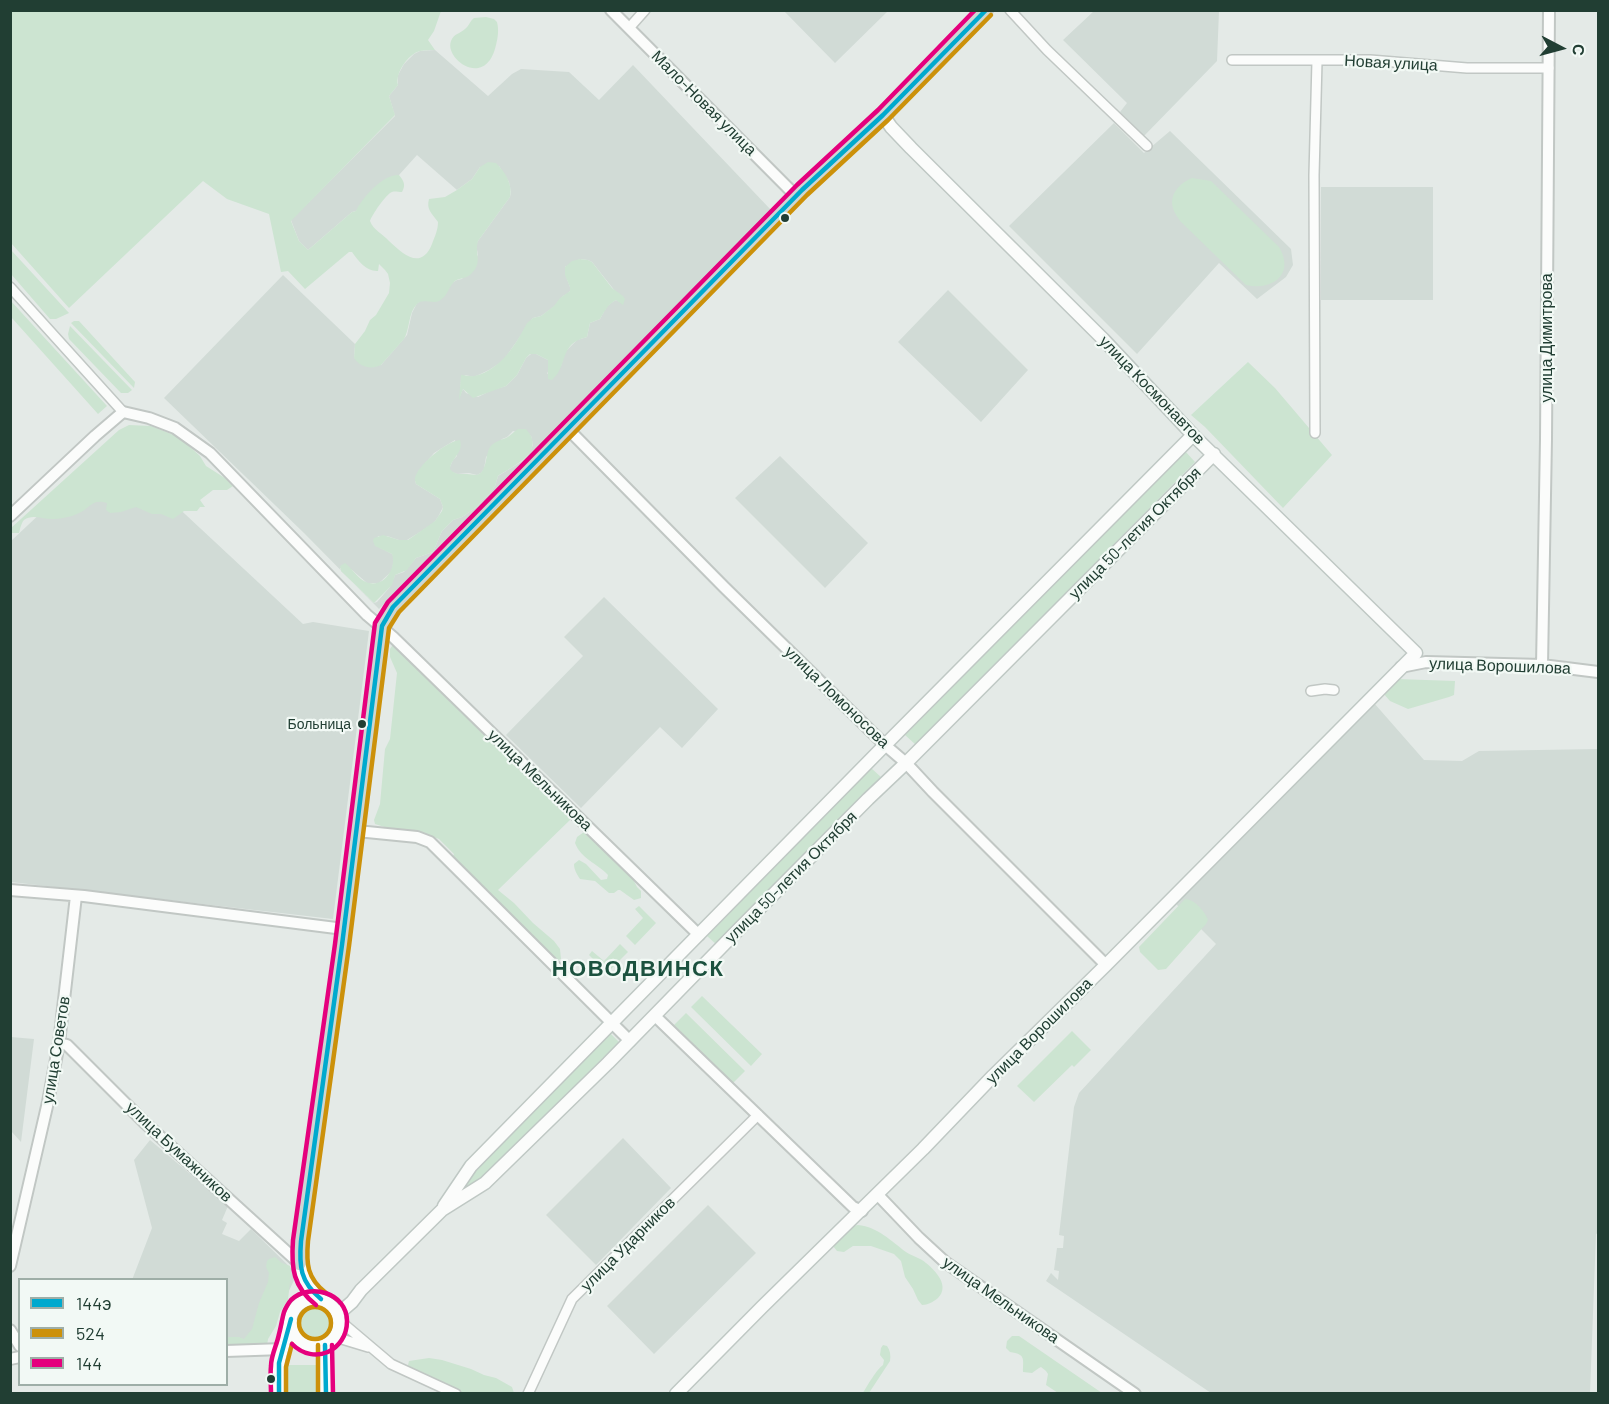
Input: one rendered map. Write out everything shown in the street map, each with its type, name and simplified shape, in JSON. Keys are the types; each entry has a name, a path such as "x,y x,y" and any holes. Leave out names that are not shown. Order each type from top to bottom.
{"main road":[{"path":"297,1307 304,1213 344,931 382,626 393,607 796,196 883,115 986,10"},
{"name":"улица Космонавтов","path":"883,115 911,148 1103,339 1193,435 1416,653"},
{"name":"улица 50-летия Октября","path":"332,1309 352,1302 361,1290 442,1210 471,1166 1193,435"},
{"name":"улица 50-летия Октября","path":"442,1210 485,1183 655,1016 868,799 1214,454"},
{"name":"улица Ворошилова","path":"676,1394 878,1195 993,1076 1416,653"},
{"path":"299,1263 308,1288 332,1309 339,1328 330,1341 326,1394"},
{"path":"279,1394 278,1363 292,1315 297,1307 307,1300 332,1309"},
{"path":"291,1321 291,1329 297,1340 310,1347"},
{"path":"283,1349 310,1347 330,1341"}],"street":[{"name":"Мало-Новая улица","path":"611,10 796,196"},
{"path":"629,28 645,10"},
{"path":"1010,10 1047,50 1147,146"},
{"name":"улица Димитрова","path":"1542,665 1550,10"},
{"name":"Новая улица","path":"1232,60 1370,60 1467,68 1549,68"},
{"path":"1315,433 1314,175 1317,61"},
{"path":"10,287 123,412 10,516"},
{"name":"улица Мельникова","path":"123,412 149,418 175,429 210,453 367,615 382,626 699,935"},
{"name":"улица Ломоносова","path":"568,429 724,587 885,746 906,763 1106,965"},
{"name":"улица Космонавтов","path":"1416,653 1426,662"},
{"name":"улица Ворошилова","path":"1401,667 1426,662 1542,665 1599,672"},
{"path":"1311,691 1334,690"},
{"path":"357,831 417,837 430,842 630,1041"},
{"path":"10,890 76,896 336,928 344,931"},
{"name":"улица Советов","path":"10,1266 48,1102 59,1043 76,896"},
{"path":"655,1016 853,1207 862,1211"},
{"name":"улица Бумажников","path":"59,1043 67,1045 144,1122 299,1263"},
{"name":"улица Ударников","path":"528,1394 572,1299 758,1115"},
{"name":"улица Мельникова","path":"878,1195 919,1239 945,1262 1135,1394"},
{"path":"332,1309 391,1364 456,1394"},
{"path":"10,1330 18,1343"},
{"path":"330,1341 373,1348"},
{"path":"228,1351 283,1349"}],"shaded area":[{"path":"784,11 888,11 835,63"},
{"path":"1094,11 1219,11 1217,61 1143,137 1120,112 1127,103 1063,40"},
{"path":"435,50 488,96 512,74 521,69 569,72 599,100 633,65 771,210 379,609 353,582 374,603 377,602 390,587 395,575 404,572 416,558 433,552 442,531 453,520 478,506 495,486 498,476 528,455 533,445 531,436 513,431 502,439 486,457 484,469 477,475 457,474 449,469 457,456 455,440 434,453 415,480 416,484 440,499 443,507 438,517 433,524 407,540 378,536 375,545 392,554 394,558 392,571 379,583 367,583 352,570 340,568 341,570 164,398 283,275 355,344 354,358 381,365 407,335 417,303 462,279 478,255 476,245 478,241 510,197 509,182 499,166 480,167 472,179 457,190 417,155 399,175 308,250 299,241 291,220 395,116 389,96 398,85 398,75 404,64 420,51","holes":["580,259 592,262 615,291 620,302 616,300 611,303 600,319 590,323 587,337 577,340 565,352 561,366 547,374 548,360 531,354 526,358 517,375 506,386 478,397 466,393 463,389 460,396 461,380 465,375 474,377 503,361 533,318 541,316 555,306 570,291 565,267"]},
{"path":"1114,123 1144,153 1170,131 1291,249 1293,265 1286,277 1257,299 1219,263 1137,354 1009,226"},
{"path":"1321,187 1433,187 1433,300 1321,300"},
{"path":"948,290 1028,370 981,422 898,342"},
{"path":"112,446 303,624 313,622 369,631 333,919 11,882 11,541"},
{"path":"780,456 868,543 825,588 735,498"},
{"path":"604,597 718,709 682,748 660,727 581,808 506,735 583,656 564,637"},
{"path":"1374,703 1424,760 1462,761 1479,751 1598,749 1598,1233 1596,1234 1590,1393 1211,1393 1046,1281 1051,1273 1058,1280 1059,1271 1054,1270 1057,1248 1063,1248 1064,1236 1059,1235 1074,1107 1079,1093 1216,944 1174,902"},
{"path":"11,1037 34,1039 21,1142 11,1131"},
{"path":"623,1138 671,1188 596,1265 546,1215"},
{"path":"150,1140 228,1206 222,1220 227,1223 222,1234 239,1241 251,1229 297,1274 263,1345 228,1345 228,1278 133,1278 152,1228 134,1160"},
{"path":"708,1205 756,1253 654,1354 607,1306"}],"green space":[{"path":"10,11 441,11 428,40 435,50 415,53 400,70 398,85 389,96 395,115 291,221 299,241 308,250 356,211 368,194 386,178 399,175 404,183 402,192 389,194 370,221 376,230 400,251 412,258 417,258 423,257 428,252 437,228 438,222 429,209 429,199 445,197 457,190 472,179 480,167 488,162 496,163 505,174 510,187 510,197 478,241 478,262 474,271 454,281 446,295 439,301 419,302 412,312 404,339 377,367 366,367 356,361 354,358 355,344 389,293 390,283 385,270 379,264 378,271 370,270 352,252 349,252 305,289 288,271 281,272 269,214 227,199 203,181 69,308 11,243"},
{"path":"474,18 494,19 498,28 497,42 491,58 484,66 467,67 454,56 451,48 452,38 463,31"},
{"path":"1192,178 1211,181 1279,247 1283,257 1283,272 1273,283 1246,285 1180,221 1172,203 1174,194 1183,183"},
{"path":"10,250 69,313 56,319 50,319 11,274"},
{"path":"580,259 592,262 612,288 623,296 625,299 623,305 616,300 608,306 600,319 590,323 587,337 572,345 561,368 552,380 548,379 548,360 536,354 530,354 517,375 506,386 473,398 463,389 459,400 461,375 475,376 484,373 500,362 512,348 527,323 541,316 570,291 565,267 572,261"},
{"path":"10,300 107,406 98,414 11,317"},
{"path":"79,321 135,382 134,388 71,323"},
{"path":"70,326 132,390 128,393 121,393 69,339"},
{"path":"1248,362 1275,388 1332,455 1283,508 1191,415"},
{"path":"129,425 151,426 179,437 200,456 206,466 228,480 233,486 227,490 213,490 200,500 205,507 200,507 197,511 184,511 173,519 136,507 110,513 106,510 107,503 98,502 69,517 27,518 22,523 19,533 11,533 11,528 119,430"},
{"path":"518,429 526,429 531,437 533,445 526,457 498,476 495,486 478,506 453,520 442,531 433,552 416,558 407,570 395,575 392,585 374,603 341,571 340,566 345,563 366,582 378,583 383,580 392,566 392,554 375,546 374,538 383,535 408,540 435,521 442,511 440,499 416,484 415,476 423,465 442,448 460,440 459,452 450,469 458,474 480,474 490,447"},
{"path":"1185,451 1195,462 916,745 905,735"},
{"path":"392,646 397,646 438,686 439,691 497,747 503,750 571,819 498,890 554,941 560,949 561,959 556,961 456,860 454,854 439,839 375,824 374,820 380,804 385,749 390,739 397,673 390,657"},
{"path":"1397,679 1455,681 1454,695 1408,709 1390,701 1383,693"},
{"path":"871,768 881,777 717,945 707,936"},
{"path":"584,832 588,833 620,867 628,869 641,891 641,898 634,900 620,890 609,893 595,881 580,879 574,864 579,860 601,880 607,879 608,875 585,857 575,843 577,837"},
{"path":"1185,899 1199,906 1208,920 1166,969 1158,970 1140,952 1139,947"},
{"path":"639,906 656,923 635,945 626,936 643,918 635,909"},
{"path":"620,944 628,952 607,973 589,955 592,951 604,961"},
{"path":"702,996 762,1054 751,1066 691,1007"},
{"path":"686,1013 745,1071 733,1083 674,1025"},
{"path":"1072,1031 1091,1050 1034,1102 1017,1086"},
{"path":"610,1033 619,1042 493,1170 469,1188 465,1184 483,1159"},
{"path":"858,1225 878,1232 930,1266 942,1284 943,1289 938,1298 922,1305 905,1277 901,1261 894,1254 871,1246 853,1246 844,1252 837,1251 833,1246 848,1227"},
{"path":"275,1257 290,1266 288,1300 280,1312 267,1346 228,1352 228,1337 244,1339 252,1329 268,1282 269,1273 266,1267 269,1259"},
{"path":"314,1308 320,1309 328,1317 328,1329 320,1337 314,1338 308,1337 300,1329 299,1323 300,1317 308,1309"},
{"path":"1012,1336 1019,1336 1102,1393 1058,1393 1046,1385 1048,1374 1041,1367 1032,1373 1023,1372 1021,1356 1006,1348 1007,1341"},
{"path":"883,1345 889,1349 890,1361 869,1393 863,1393 883,1365 884,1360 880,1355"},
{"path":"429,1358 442,1360 496,1378 512,1387 514,1393 462,1393 410,1369 408,1365 409,1361"},
{"path":"287,1365 318,1365 318,1393 288,1393"}],"transit line":[{"name":"144","path":"316,1305 302,1291 295,1276 293,1240 335,944 375,623 388,602 797,185 878,110 975,10"},
{"name":"144э","path":"321,1299 314,1293 302,1273 301,1241 342,945 382,626 393,607 802,190 883,115 986,10"},
{"name":"524","path":"326,1293 311,1276 307,1257 308,1241 349,946 389,628 399,612 807,195 888,120 991,15"},
{"name":"144","path":"271,1394 272,1358 284,1312 290,1301 299,1295 317,1291 326,1293 341,1303 347,1321 346,1332 335,1347 328,1352 310,1354 292,1344"},
{"name":"524","path":"315,1307 326,1312 331,1323 326,1334 315,1339 304,1334 299,1323 304,1312 315,1307"},
{"name":"144э","path":"279,1394 279,1363 291,1319"},
{"name":"524","path":"286,1393 286,1367 292,1344"},
{"name":"524","path":"318,1345 318,1394"},
{"name":"144э","path":"325,1345 326,1394"},
{"name":"144","path":"332,1345 333,1394"}],"place":[{"name":"Больница","path":"362,724"}],"district":[{"name":"НОВОДВИНСК","path":"638,969"}]}
